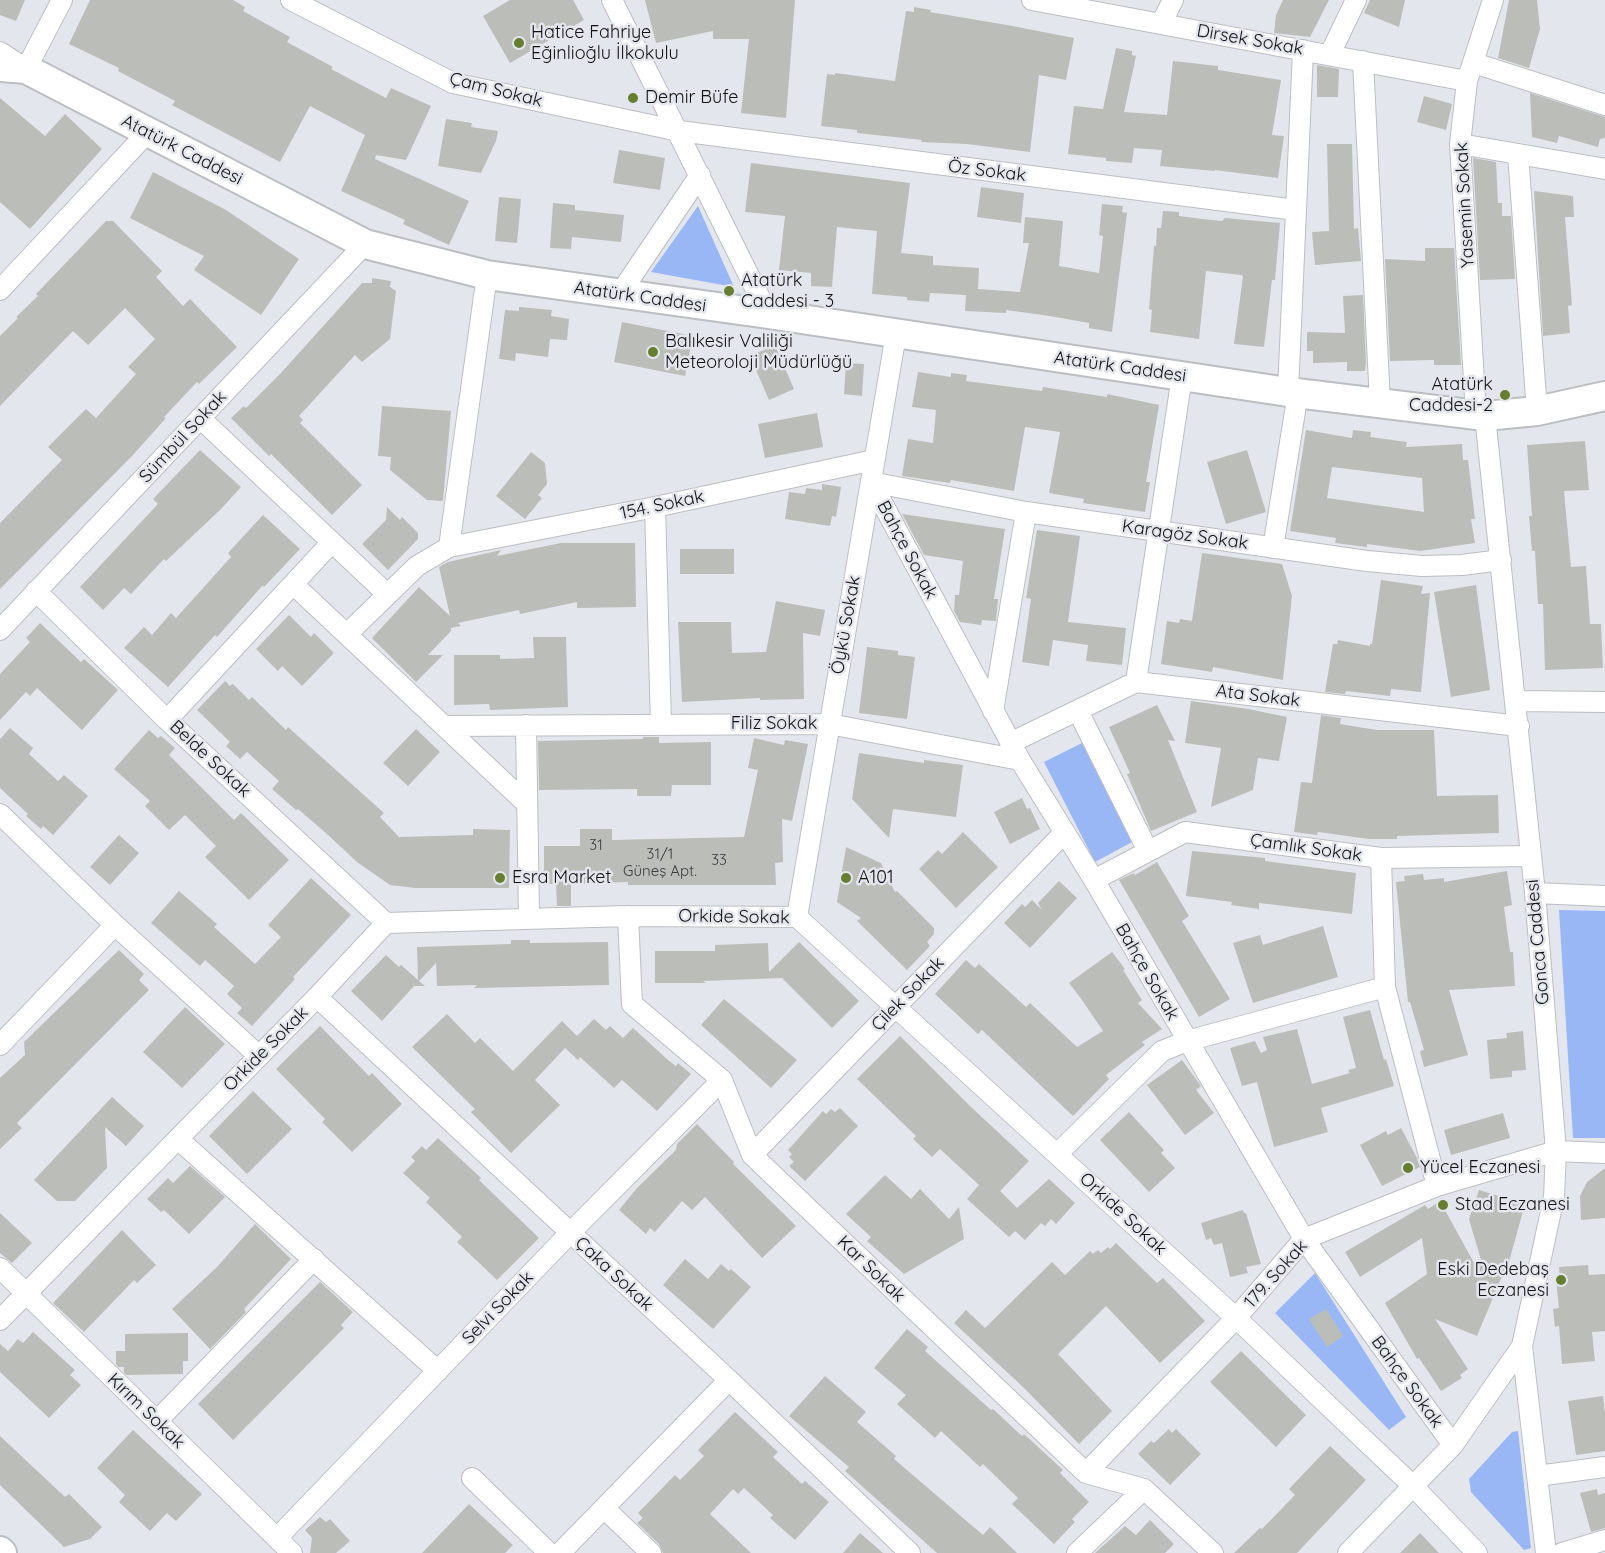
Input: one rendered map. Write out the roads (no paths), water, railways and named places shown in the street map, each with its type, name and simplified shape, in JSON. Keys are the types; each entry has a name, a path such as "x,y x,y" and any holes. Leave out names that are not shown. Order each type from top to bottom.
{"main road":[{"name":"Atatürk Caddesi","path":"13,68 148,132 365,244 487,275 1293,392 1481,415 1537,411 1605,396"}],"street":[{"path":"0,52 13,68 62,0"},
{"name":"Çam Sokak","path":"291,0 453,83 679,131"},
{"path":"612,0 768,314"},
{"name":"Dirsek Sokak","path":"1032,0 1363,61 1471,72 1605,105"},
{"path":"1161,24 1173,0"},
{"path":"1330,54 1356,0"},
{"name":"Yasemin Sokak","path":"1481,415 1460,144 1471,72 1493,0"},
{"path":"1273,548 1293,392 1296,210 1303,50"},
{"path":"1363,61 1380,403"},
{"name":"Öz Sokak","path":"679,131 1296,210"},
{"path":"0,290 148,132"},
{"path":"1460,144 1605,169"},
{"path":"1518,154 1537,411"},
{"path":"619,295 700,175"},
{"name":"Sümbül Sokak","path":"0,630 365,244"},
{"path":"449,547 487,275"},
{"name":"Öykü Sokak","path":"797,917 896,334"},
{"path":"1015,751 1078,711 1136,682 1182,376"},
{"name":"Gonca Caddesi","path":"1348,1553 1453,1445 1522,1346 1554,1197 1556,1151 1535,893 1501,560 1481,415"},
{"path":"200,418 387,594"},
{"name":"154. Sokak","path":"347,634 417,566 449,547 655,507 874,460"},
{"name":"Karagöz Sokak","path":"871,482 1026,512 1366,561 1422,566 1462,565 1501,560"},
{"name":"Bahçe Sokak","path":"871,482 1015,751 1094,880 1304,1239 1453,1445"},
{"path":"655,507 661,725"},
{"path":"993,711 1026,512"},
{"path":"167,720 332,542"},
{"path":"293,584 527,804"},
{"name":"Belde Sokak","path":"36,591 167,720 386,922"},
{"name":"Ata Sokak","path":"1136,682 1519,726"},
{"path":"1516,701 1605,702"},
{"path":"1078,711 1148,851"},
{"name":"Filiz Sokak","path":"445,726 829,724 1015,751"},
{"path":"526,725 530,918"},
{"path":"0,814 115,925 259,1056"},
{"name":"Çamlık Sokak","path":"1094,880 1185,832 1381,858 1531,856"},
{"name":"Çilek Sokak","path":"752,1155 1064,833"},
{"path":"1381,858 1384,987 1437,1185"},
{"path":"1535,893 1605,896"},
{"name":"Orkide Sokak","path":"0,1320 317,997 386,922 628,916 797,917 1236,1318 1413,1486 1477,1553"},
{"name":"Kar Sokak","path":"628,916 632,1004 722,1080 752,1155 1086,1473 1144,1489 1213,1553"},
{"path":"0,1046 115,925"},
{"path":"1058,1154 1162,1052 1187,1041 1384,987"},
{"name":"Çaka Sokak","path":"317,997 729,1380 910,1553"},
{"name":"Selvi Sokak","path":"277,1538 570,1233 722,1080"},
{"path":"178,1139 438,1371"},
{"name":"179. Sokak","path":"1086,1473 1236,1318 1304,1239 1437,1185 1556,1151 1605,1153"},
{"path":"157,1421 314,1259"},
{"name":"Kırım Sokak","path":"0,1268 292,1553"},
{"path":"1522,1346 1546,1553"},
{"path":"560,1553 729,1380"},
{"path":"1537,1476 1605,1467"},
{"path":"472,1478 549,1553"},
{"path":"1077,1553 1144,1489"},
{"path":"604,1508 651,1553"},
{"path":"1562,1553 1605,1540"}],"place":[{"name":"Hatice Fahriye Eğinlioğlu İlkokulu","path":"519,43"},
{"name":"Demir Büfe","path":"633,98"},
{"name":"Atatürk Caddesi - 3","path":"729,291"},
{"name":"Balıkesir Valiliği Meteoroloji Müdürlüğü","path":"653,352"},
{"name":"Atatürk Caddesi-2","path":"1505,395"},
{"name":"Esra Market","path":"500,878"},
{"name":"A101","path":"846,878"},
{"name":"Yücel Eczanesi","path":"1408,1168"},
{"name":"Stad Eczanesi","path":"1443,1205"},
{"name":"Eski Dedebaş Eczanesi","path":"1561,1280"}]}
